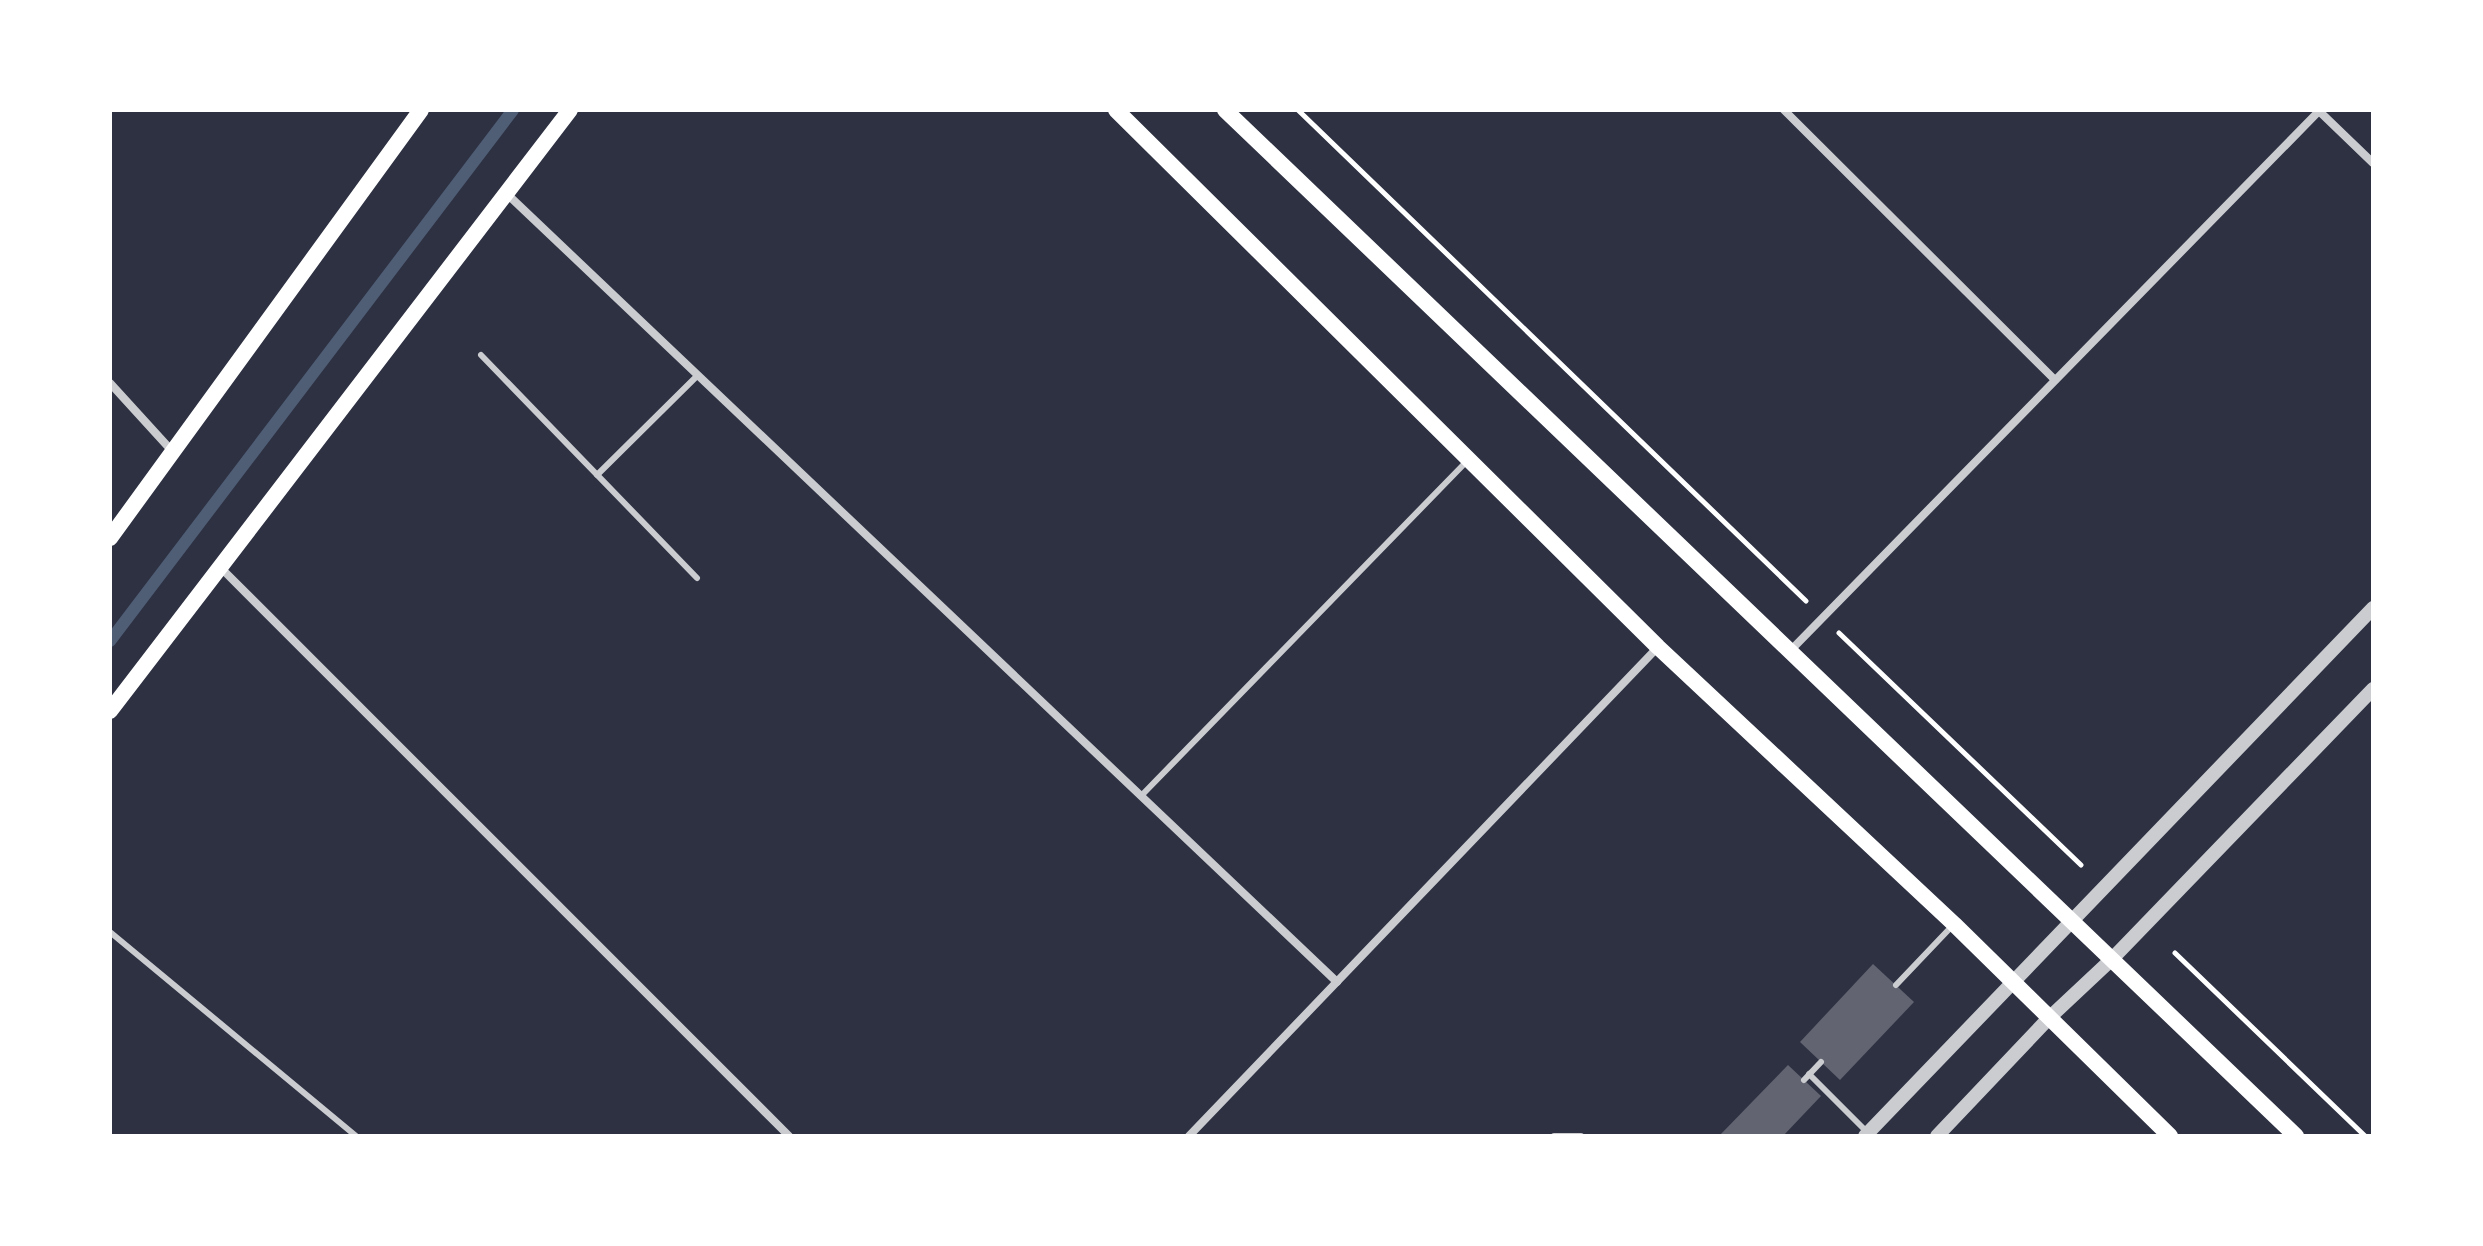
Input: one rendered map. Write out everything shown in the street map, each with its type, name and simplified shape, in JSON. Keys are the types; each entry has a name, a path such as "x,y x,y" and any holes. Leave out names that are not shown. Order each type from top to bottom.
{"main road":[{"path":"110,538 421,110"},
{"path":"110,711 570,110"},
{"path":"1116,110 1658,647 1954,924 2170,1136"},
{"path":"1225,110 2296,1136"}],"street":[{"path":"1784,110 2055,380"},
{"path":"1791,650 2318,111 2373,163"},
{"path":"505,192 1337,982"},
{"path":"110,383 173,452"},
{"path":"220,567 789,1136"},
{"path":"1866,1134 2373,608"},
{"path":"1189,1136 1658,647"},
{"path":"1937,1136 2373,689"}],"lane":[{"path":"481,355 697,578"},
{"path":"597,475 698,375"},
{"path":"1141,796 1468,459"},
{"path":"1896,985 1954,924"},
{"path":"110,932 356,1136"},
{"path":"1804,1080 1821,1062"},
{"path":"1809,1074 1866,1134"},
{"path":"1554,1136 1581,1136"}],"path":[{"path":"1298,110 2081,865"},
{"path":"2175,953 2365,1136"}],"building":[{"path":"1873,964 1914,1002 1840,1080 1800,1042"},
{"path":"1788,1065 1821,1096 1783,1136 1719,1136"}],"waterway":[{"path":"110,641 513,110"}]}
